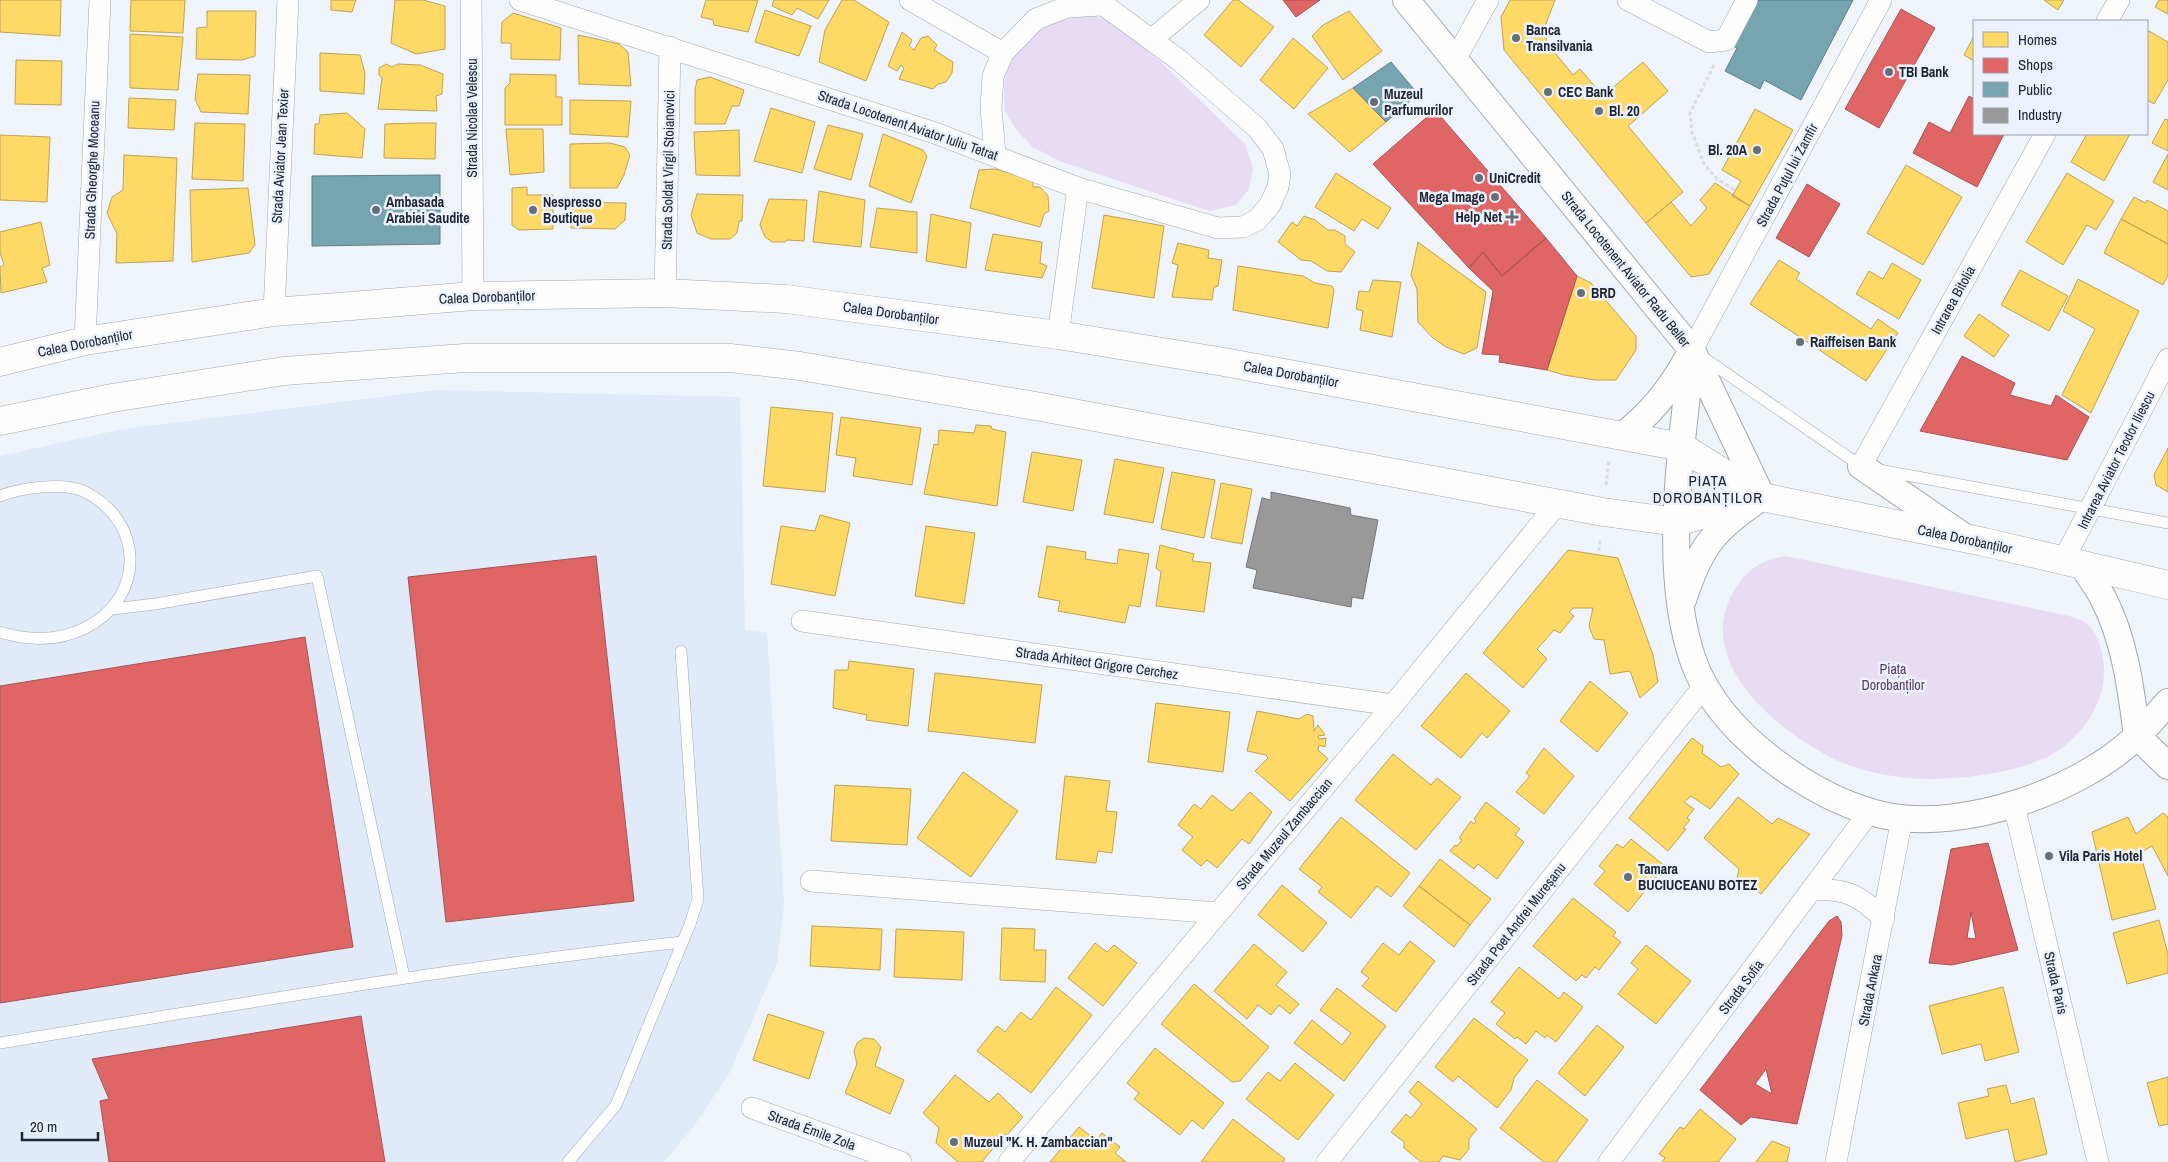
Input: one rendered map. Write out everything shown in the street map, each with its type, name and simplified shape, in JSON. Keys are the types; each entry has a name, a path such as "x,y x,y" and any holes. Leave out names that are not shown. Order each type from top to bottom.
{"main road":[{"name":"Calea Dorobanților","path":"0,362 85,341 274,312 473,296 665,294 786,299 1058,335 1224,362 1682,447 1762,497 1966,539 2168,585"},
{"name":"Calea Dorobanților","path":"0,421 112,398 284,371 465,358 730,358 800,366 1041,407 1557,504 1677,522 1762,497"}],"street":[{"name":"Strada Gheorghe Moceanu","path":"85,341 100,0"},
{"name":"Strada Aviator Jean Texier","path":"274,312 288,0"},
{"name":"Strada Nicolae Velescu","path":"472,0 473,296"},
{"name":"Strada Locotenent Aviator Iuliu Tetrat","path":"520,0 995,154 1078,188 1218,228 1243,227 1256,220 1270,205 1278,187 1280,174 1273,149 1257,128 1152,39"},
{"path":"910,0 1003,53"},
{"path":"995,154 990,108 994,76 1003,53 1036,20 1067,7 1100,2 1152,39 1199,0"},
{"name":"Strada Locotenent Aviator Radu Beller","path":"1406,0 1692,350"},
{"path":"1455,60 1488,0"},
{"path":"1628,0 1709,42 1726,40 1747,0"},
{"name":"Strada Puțul lui Zamfir","path":"1692,350 1881,0"},
{"path":"2108,20 2119,0"},
{"name":"Strada Soldat Virgil Stoianovici","path":"665,294 670,48"},
{"name":"Intrarea Bitolia","path":"1861,466 2044,135"},
{"path":"1058,335 1078,188"},
{"path":"1618,434 1640,422 1666,394 1692,350"},
{"path":"1692,350 1682,447 1677,522 1676,562 1680,607 1688,644 1704,686 1738,731 1780,766 1816,790 1870,811 1902,818 1951,817 2014,805 2056,788 2101,763 2137,736 2168,702"},
{"path":"1680,607 1694,565 1704,548 1730,521 1762,497 1692,350"},
{"name":"Intrarea Aviator Teodor Iliescu","path":"2072,563 2091,508 2168,359"},
{"name":"Strada Locotenent Aviator Radu Beller","path":"1861,466 1966,539"},
{"name":"Strada Muzeul Zambaccian","path":"1009,1162 1393,705 1557,504"},
{"path":"2072,563 2103,597 2116,631 2131,690 2137,736 2168,766"},
{"name":"Strada Arhitect Grigore Cerchez","path":"802,621 1393,705"},
{"name":"Strada Poet Andrei Mureșanu","path":"1327,1162 1704,686"},
{"name":"Strada Paris","path":"2014,805 2098,1162"},
{"name":"Strada Sofia","path":"1609,1162 1870,811"},
{"name":"Strada Ankara","path":"1836,1162 1902,818"},
{"path":"811,881 1218,913"},
{"path":"1813,890 1833,889 1853,894 1868,904 1884,919"},
{"name":"Strada Émile Zola","path":"752,1108 901,1162"}],"lane":[{"name":"Strada Locotenent Aviator Radu Beller","path":"1692,350 1861,466"},
{"path":"1861,466 2168,523"},
{"path":"0,496 54,486 81,490 106,506 122,523 129,547 128,579 113,609 93,624 70,635 36,640 0,632"},
{"path":"113,609 155,604 317,576 404,977"},
{"path":"568,1162 616,1105 698,899 681,651"},
{"path":"0,1043 404,977 682,942"}],"path":[{"path":"1726,40 1690,113 1692,132 1704,164 1716,178 1736,191"},
{"path":"1599,550 1603,512 1618,434"}],"shaded area":[{"path":"436,390 740,397 745,630 767,633 784,903 777,963 730,1072 694,1126 664,1162 0,1162 0,456 123,429"}],"green space":[{"path":"1089,15 1111,21 1138,40 1245,144 1253,168 1249,189 1236,205 1209,211 1057,160 1033,147 1017,131 1005,111 1004,84 1010,60 1047,22"},
{"name":"Piața Dorobanților","path":"1786,556 2069,616 2082,621 2096,635 2104,664 2101,692 2090,718 2071,741 2044,759 2005,771 1960,778 1919,779 1879,774 1843,763 1820,751 1795,736 1771,717 1750,695 1734,672 1725,646 1724,620 1733,593 1738,585 1754,568 1768,560"}],"building: Homes":[{"path":"0,0 61,0 60,36 0,32"},
{"path":"131,0 185,0 183,33 130,31"},
{"path":"331,0 356,0 352,12 331,10"},
{"path":"395,0 423,0 445,6 445,49 416,54 391,43"},
{"path":"706,0 758,0 748,32 714,25 713,20 701,17"},
{"path":"774,0 829,0 818,19 797,8 792,15 772,6"},
{"path":"842,0 854,0 889,22 866,81 819,62 825,30"},
{"path":"1233,0 1238,0 1274,27 1241,67 1204,35"},
{"name":"Bl. 20","path":"1510,0 1555,0 1544,29 1547,43 1573,75 1580,69 1603,96 1643,62 1668,91 1628,126 1683,192 1646,223 1504,50 1501,17"},
{"path":"2044,0 2064,0 2058,10"},
{"path":"2159,0 2168,0 2168,14 2155,7"},
{"path":"765,10 811,26 799,56 755,42"},
{"path":"207,11 256,11 255,56 242,60 196,59 197,28 207,27"},
{"path":"1349,11 1382,51 1343,80 1312,36 1323,25"},
{"path":"513,13 561,28 560,60 511,59 511,43 501,43 502,22"},
{"path":"2149,31 2168,42 2168,80 2154,104 2148,101"},
{"path":"902,32 912,40 909,46 914,50 921,38 928,36 937,45 934,50 953,62 952,73 946,82 938,84 933,89 899,79 904,68 901,65 897,71 888,66"},
{"path":"130,34 183,37 178,90 130,88"},
{"path":"578,35 619,44 628,52 631,86 579,84"},
{"path":"1293,38 1328,68 1294,109 1260,80"},
{"path":"1973,38 1973,60 1964,55"},
{"path":"320,53 360,55 365,73 364,94 320,91"},
{"path":"16,60 62,61 61,105 15,104"},
{"path":"386,64 392,67 398,64 420,65 443,74 442,94 436,96 437,111 378,109 382,78 379,75 379,68"},
{"path":"198,74 250,75 248,114 201,112 195,99"},
{"path":"510,74 556,75 556,97 562,97 562,125 505,125 505,88 510,83"},
{"path":"710,77 744,90 739,106 732,106 725,124 695,124 695,90 697,80"},
{"path":"1353,88 1386,122 1350,152 1308,114"},
{"path":"129,98 176,100 174,130 128,128"},
{"path":"570,100 631,101 628,137 570,134"},
{"path":"771,108 815,122 802,173 754,161"},
{"name":"Bl. 20A","path":"1755,109 1793,130 1750,206 1732,196 1741,181 1722,170"},
{"path":"347,113 365,129 362,158 314,154 315,124 319,124 320,115"},
{"path":"2165,119 2168,120 2168,151 2152,143"},
{"path":"195,123 245,124 243,181 192,179"},
{"path":"436,123 435,159 384,158 385,124"},
{"path":"828,125 863,134 851,180 814,169"},
{"path":"506,129 543,129 544,172 510,175"},
{"path":"739,130 740,176 696,175 694,132"},
{"path":"883,134 923,150 927,156 911,203 869,186"},
{"path":"0,135 50,137 47,202 0,200"},
{"path":"2086,135 2129,135 2104,181 2071,162"},
{"path":"610,143 625,147 630,155 624,175 617,188 570,188 570,144"},
{"path":"2168,154 2168,190 2153,182"},
{"path":"124,155 177,158 173,261 116,263 117,234 107,213 112,197 123,190"},
{"path":"1906,165 1962,197 1923,265 1867,233"},
{"path":"995,169 1033,180 1033,187 1040,187 1048,196 1049,211 1044,214 1040,227 970,208 979,170"},
{"path":"1336,173 1391,208 1378,229 1362,219 1354,231 1315,207"},
{"path":"2067,173 2114,201 2096,230 2087,225 2063,265 2026,242"},
{"path":"1715,183 1750,206 1709,274 1691,277 1646,223 1671,202 1691,226 1707,208 1700,200"},
{"name":"Nespresso Boutique","path":"527,187 527,195 553,195 553,229 519,230 512,225 512,188"},
{"path":"248,188 255,245 249,253 192,262 190,190"},
{"path":"819,191 865,200 861,247 813,242"},
{"path":"697,194 743,195 742,221 739,221 737,233 730,239 711,239 697,233 691,215"},
{"path":"2134,197 2145,203 2147,200 2168,211 2168,244 2121,219"},
{"path":"769,199 807,200 804,241 787,240 785,242 772,242 765,237 760,225"},
{"path":"571,202 626,203 625,220 615,229 571,228"},
{"path":"877,208 917,212 917,253 870,247"},
{"path":"931,214 971,223 966,268 926,261"},
{"path":"1104,215 1164,226 1154,298 1092,288"},
{"path":"1304,216 1315,220 1328,230 1335,230 1345,236 1345,244 1355,252 1341,272 1327,271 1311,261 1301,260 1278,242 1292,222 1297,226"},
{"path":"2121,219 2168,244 2168,275 2163,285 2104,253"},
{"path":"41,222 50,265 42,268 47,282 1,293 0,267 4,265 0,252 0,232"},
{"path":"993,234 1042,242 1040,263 1047,266 1042,278 985,270"},
{"path":"1418,242 1486,292 1477,348 1464,354 1446,347 1433,338 1418,322 1417,289 1411,275"},
{"path":"1178,243 1209,250 1208,258 1222,260 1218,286 1214,287 1212,300 1172,297 1178,265 1172,263"},
{"path":"1779,260 1800,273 1796,279 1871,329 1878,319 1898,333 1866,381 1750,304"},
{"path":"1892,263 1921,280 1899,319 1856,294 1869,271 1883,279"},
{"path":"1238,266 1303,276 1315,283 1332,286 1334,290 1328,328 1233,310"},
{"path":"2020,270 2068,296 2049,331 2001,305"},
{"path":"1577,276 1591,283 1636,336 1636,350 1616,380 1595,380 1547,370"},
{"path":"2078,279 2139,311 2091,413 2062,395 2095,329 2063,311"},
{"path":"1373,280 1401,282 1392,337 1360,330 1363,311 1356,309 1359,291 1369,292"},
{"path":"1979,314 2009,335 1994,357 1964,336"},
{"path":"771,407 833,413 825,492 763,486"},
{"path":"841,417 921,428 912,485 853,476 856,458 836,455"},
{"path":"976,425 991,426 992,429 1006,432 997,506 924,494 934,444 938,445 939,430 974,433"},
{"path":"2168,448 2168,492 2156,485 2154,475"},
{"path":"1032,452 1082,460 1073,511 1023,502"},
{"path":"1115,459 1164,468 1153,523 1104,514"},
{"path":"1172,472 1215,480 1204,538 1161,529"},
{"path":"1221,483 1252,489 1242,544 1211,538"},
{"path":"820,515 850,523 835,596 771,584 781,526 815,531"},
{"path":"926,526 975,533 964,604 915,596"},
{"path":"1160,545 1194,554 1192,561 1211,563 1204,612 1156,606 1161,572 1156,568"},
{"path":"1047,546 1086,552 1085,559 1117,564 1119,549 1149,554 1140,607 1129,605 1125,623 1058,611 1060,601 1038,597"},
{"path":"1568,550 1618,558 1653,655 1658,682 1640,698 1630,671 1610,674 1604,640 1594,639 1589,626 1593,608 1573,608 1569,612 1574,616 1560,633 1554,630 1537,649 1547,659 1523,688 1483,653"},
{"path":"849,661 914,669 908,726 866,720 867,715 833,708 835,670 848,670"},
{"path":"935,673 1042,685 1035,743 928,731"},
{"path":"1466,673 1510,711 1487,738 1482,733 1461,758 1421,726"},
{"path":"1590,681 1628,713 1597,752 1560,721"},
{"path":"1156,703 1230,712 1223,772 1148,762"},
{"path":"1257,711 1299,719 1307,714 1313,716 1314,731 1318,725 1325,735 1318,736 1319,739 1326,738 1325,747 1319,745 1318,750 1328,759 1290,801 1255,771 1268,758 1266,755 1247,751"},
{"path":"1692,738 1703,746 1702,753 1721,767 1729,764 1739,774 1710,809 1691,796 1684,802 1694,809 1687,818 1690,820 1683,828 1686,829 1668,851 1629,818"},
{"path":"1544,748 1574,776 1544,814 1516,792 1530,776 1526,773"},
{"path":"1393,754 1431,785 1437,778 1461,797 1416,850 1355,800"},
{"path":"963,772 1018,811 971,877 917,838"},
{"path":"1065,776 1110,781 1106,811 1117,812 1112,853 1098,851 1096,863 1056,859"},
{"path":"835,785 911,789 907,845 831,841"},
{"path":"1250,792 1272,812 1249,844 1242,839 1217,868 1207,860 1201,866 1182,850 1193,837 1178,825 1194,804 1201,809 1212,795 1232,811"},
{"path":"1738,797 1772,824 1778,818 1810,834 1761,894 1737,878 1739,869 1704,838"},
{"path":"1486,802 1520,829 1515,835 1524,842 1497,879 1478,864 1474,869 1450,851 1462,840 1459,838 1471,821 1474,824 1476,821 1474,819"},
{"path":"2163,813 2168,817 2168,876 2152,846 2140,853 2156,909 2112,920 2092,832 2128,817 2136,834"},
{"path":"1341,817 1410,873 1391,897 1377,886 1351,918 1318,892 1322,887 1299,869"},
{"name":"Tamara BUCIUCEANU BOTEZ","path":"1631,839 1665,866 1628,912 1594,884 1605,871 1599,866 1617,844 1623,848"},
{"path":"1440,859 1491,899 1470,925 1419,886"},
{"path":"1282,885 1327,923 1303,952 1258,915"},
{"path":"1419,886 1470,925 1454,947 1403,906"},
{"path":"1573,898 1616,932 1613,936 1621,942 1599,970 1595,967 1586,978 1582,975 1576,981 1533,946"},
{"path":"2159,920 2168,954 2168,973 2127,984 2113,933"},
{"path":"812,926 882,929 880,970 810,966"},
{"path":"1002,928 1035,929 1034,950 1046,950 1045,982 1000,980"},
{"path":"896,929 964,932 962,980 894,977"},
{"path":"1410,941 1435,961 1396,1012 1362,986 1369,978 1361,972 1383,943 1399,955"},
{"path":"1095,943 1107,952 1114,945 1137,963 1103,1006 1068,978"},
{"path":"1254,944 1287,972 1276,985 1299,1004 1290,1014 1279,1005 1271,1015 1258,1005 1247,1019 1214,991"},
{"path":"1646,945 1691,981 1656,1024 1618,994 1638,969 1631,963"},
{"path":"1519,967 1559,999 1564,992 1583,1007 1556,1042 1547,1035 1545,1038 1536,1031 1526,1044 1517,1037 1515,1039 1496,1024 1505,1013 1491,1002"},
{"path":"1194,984 1269,1047 1240,1081 1232,1082 1161,1024"},
{"path":"1056,987 1092,1015 1031,1093 977,1051 997,1026 1005,1032 1021,1012 1031,1020"},
{"path":"2003,987 2019,1052 1985,1061 1981,1044 1942,1054 1929,1006"},
{"path":"1337,988 1386,1026 1344,1081 1294,1043 1312,1020 1342,1045 1351,1033 1320,1010"},
{"path":"768,1014 824,1032 809,1079 753,1060"},
{"path":"1474,1018 1528,1060 1514,1078 1511,1090 1497,1108 1458,1076 1453,1082 1435,1067"},
{"path":"1597,1025 1624,1047 1585,1096 1558,1073"},
{"path":"864,1038 874,1039 881,1047 875,1066 904,1080 890,1114 845,1093 857,1064 854,1051 857,1043"},
{"path":"1155,1048 1224,1103 1203,1129 1192,1120 1180,1135 1134,1099 1139,1093 1127,1083"},
{"path":"1295,1063 1334,1095 1298,1140 1246,1099 1268,1072 1280,1081"},
{"path":"955,1075 989,1102 998,1093 1023,1117 1007,1135 1004,1134 982,1162 958,1162 936,1143 939,1128 923,1113"},
{"path":"2168,1077 2168,1124 2159,1126 2147,1083"},
{"path":"1537,1080 1588,1120 1556,1162 1544,1162 1500,1128"},
{"path":"1418,1081 1477,1129 1469,1139 1469,1149 1460,1160 1443,1156 1439,1162 1421,1162 1404,1148 1404,1142 1391,1132 1406,1114 1411,1118 1422,1104 1409,1092"},
{"path":"2006,1085 2011,1104 2034,1098 2047,1154 2015,1162 2008,1129 1966,1139 1958,1103 1989,1096 1987,1089"},
{"path":"1700,1109 1736,1139 1718,1162 1662,1162 1665,1158 1659,1154 1680,1127 1684,1129"},
{"path":"1233,1119 1285,1159 1283,1162 1201,1162"},
{"path":"1079,1127 1096,1140 1102,1133 1120,1147 1115,1153 1126,1162 1050,1162"},
{"path":"1772,1141 1790,1148 1787,1162 1756,1162"}],"building: Shops":[{"path":"1283,0 1320,0 1296,17"},
{"path":"1901,9 1935,28 1879,128 1845,109"},
{"path":"1969,96 1973,98 1973,135 2003,135 1977,187 1913,153 1929,122 1950,133"},
{"path":"1435,110 1546,238 1502,276 1483,252 1469,268 1373,164"},
{"path":"1807,184 1840,204 1809,257 1776,238"},
{"path":"1546,238 1577,276 1547,370 1499,362 1500,355 1482,354 1493,291 1469,268 1483,252 1502,276"},
{"path":"1962,356 2015,383 2010,395 2051,406 2056,395 2089,417 2067,460 1920,431"},
{"path":"596,556 634,901 446,922 408,577"},
{"path":"305,637 353,947 0,1003 0,686"},
{"path":"1988,843 2018,950 1952,965 1929,963 1951,849","holes":["1971,912 1976,939 1967,938"]},
{"path":"1837,916 1841,922 1842,936 1797,1124 1751,1117 1741,1125 1700,1090 1829,921","holes":["1766,1069 1772,1094 1755,1084"]},
{"path":"361,1016 385,1162 109,1162 100,1101 109,1099 92,1059"}],"building: Public":[{"path":"1754,0 1853,0 1801,100 1764,80 1760,89 1725,71 1737,48 1731,45"},
{"path":"1391,62 1418,94 1386,122 1353,88"},
{"name":"Ambasada Arabiei Saudite","path":"440,175 440,244 312,246 312,176"}],"building: Industry":[{"path":"1271,492 1350,508 1351,515 1378,520 1363,599 1352,597 1351,607 1253,588 1257,570 1246,567 1262,498 1271,500"}],"place":[{"name":"Banca Transilvania","path":"1516,38"},
{"name":"TBI Bank","path":"1889,72"},
{"name":"CEC Bank","path":"1548,92"},
{"name":"Muzeul Parfumurilor","path":"1374,102"},
{"name":"Bl. 20","path":"1599,111"},
{"name":"Bl. 20A","path":"1757,150"},
{"name":"UniCredit","path":"1479,178"},
{"name":"Mega Image","path":"1495,197"},
{"name":"Ambasada Arabiei Saudite","path":"376,210"},
{"name":"Nespresso Boutique","path":"533,210"},
{"name":"Help Net","path":"1512,217"},
{"name":"BRD","path":"1581,293"},
{"name":"Raiffeisen Bank","path":"1800,342"},
{"name":"Vila Paris Hotel","path":"2049,856"},
{"name":"Tamara BUCIUCEANU BOTEZ","path":"1628,877"},
{"name":"Muzeul \"K. H. Zambaccian\"","path":"954,1142"}],"district":[{"name":"PIAȚA DOROBANȚILOR","path":"1708,490"}]}
